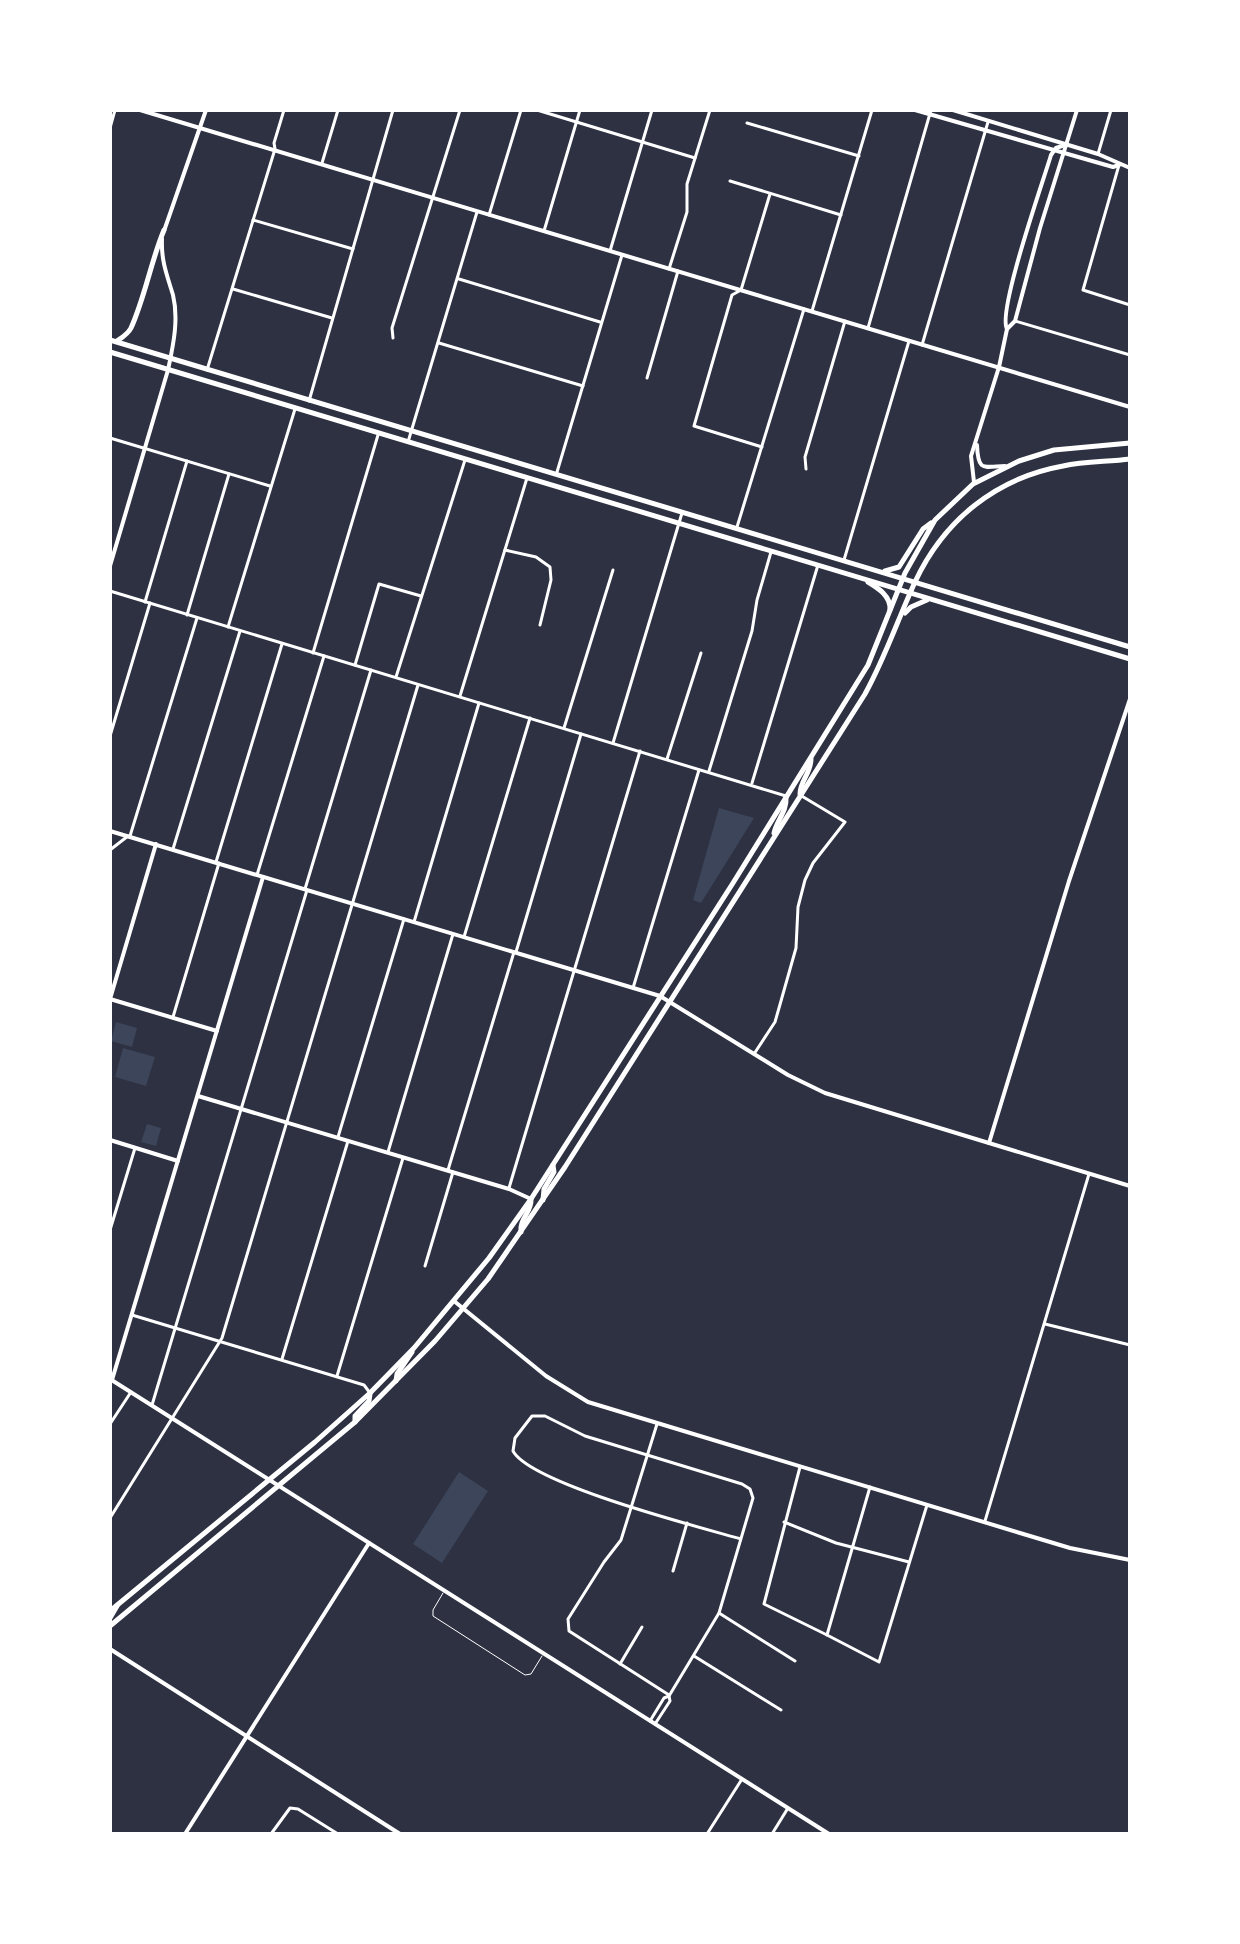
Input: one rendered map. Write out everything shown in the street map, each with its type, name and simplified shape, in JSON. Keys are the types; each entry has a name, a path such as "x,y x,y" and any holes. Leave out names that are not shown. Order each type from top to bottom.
{"main road":[{"path":"113,341 130,329 152,257 164,230"},
{"path":"113,341 1130,647"},
{"path":"110,352 1130,659"},
{"path":"882,571 899,567 923,529 973,484 1005,466 1054,450 1130,443"},
{"path":"110,1626 355,1422 464,1308 543,1202 800,795 877,672 915,582 962,514 987,494 1019,478 1051,468 1130,459"},
{"path":"110,1611 270,1480 370,1393 454,1301 531,1199 811,758 868,665 904,578 935,520"},
{"path":"860,577 886,596 890,605 889,619"},
{"path":"901,616 911,607 930,599"},
{"path":"868,665 877,672"},
{"path":"800,795 800,785 811,766 811,758"},
{"path":"773,838 776,824 785,809 786,796"},
{"path":"543,1202 544,1189 554,1172 553,1164"},
{"path":"521,1233 520,1225 532,1206 531,1199"},
{"path":"395,1382 414,1348"},
{"path":"355,1422 355,1416 369,1401 370,1393"},
{"path":"110,1618 118,1605"}],"street":[{"path":"110,128 115,110"},
{"path":"140,110 1130,407"},
{"path":"110,566 116,536 145,449 170,358 175,318 173,296 161,257 164,230 206,110"},
{"path":"207,370 275,149 284,110"},
{"path":"322,163 338,110"},
{"path":"309,401 393,110"},
{"path":"393,338 392,328 460,110"},
{"path":"489,215 521,110"},
{"path":"537,110 695,158"},
{"path":"544,231 580,110"},
{"path":"610,251 652,110"},
{"path":"669,269 687,212 687,184 710,110"},
{"path":"812,311 872,110"},
{"path":"915,110 931,112 1053,151 1113,167 1119,165"},
{"path":"953,110 1098,154 1130,168"},
{"path":"973,484 971,456 999,367 1007,329 1015,321 1077,110"},
{"path":"1098,154 1111,110"},
{"path":"868,328 931,112"},
{"path":"922,345 989,120"},
{"path":"747,123 859,156"},
{"path":"1007,329 1004,324 1008,296 1053,151 1065,145"},
{"path":"1119,165 1083,290 1130,305"},
{"path":"730,181 841,215"},
{"path":"762,447 694,426 732,295 741,290 770,194"},
{"path":"408,442 478,211"},
{"path":"253,220 353,249"},
{"path":"556,476 622,255"},
{"path":"647,378 678,271"},
{"path":"459,279 602,323"},
{"path":"233,289 332,318"},
{"path":"736,530 804,309"},
{"path":"806,469 805,457 845,321"},
{"path":"1015,321 1130,355"},
{"path":"844,560 909,341"},
{"path":"439,343 583,386"},
{"path":"228,627 295,408"},
{"path":"313,653 379,433"},
{"path":"110,438 270,486"},
{"path":"976,443 977,460 981,465 987,468 1005,466"},
{"path":"396,678 465,460"},
{"path":"110,736 187,461"},
{"path":"187,615 229,474"},
{"path":"460,697 527,478"},
{"path":"613,743 682,512"},
{"path":"505,550 536,557 550,567 551,580 540,625"},
{"path":"709,772 752,631 771,552"},
{"path":"751,785 818,565"},
{"path":"564,728 613,570"},
{"path":"355,665 379,584 421,596"},
{"path":"110,591 786,796"},
{"path":"110,850 129,836 197,618"},
{"path":"173,849 240,631"},
{"path":"172,1018 282,644"},
{"path":"667,759 701,653"},
{"path":"324,656 198,1096 111,1380 829,1834"},
{"path":"152,1405 371,670"},
{"path":"110,1518 220,1342 418,685"},
{"path":"989,1144 1069,881 1130,699"},
{"path":"413,922 479,703"},
{"path":"464,937 530,718"},
{"path":"425,1266 450,1172 581,734"},
{"path":"509,1189 640,751"},
{"path":"633,988 699,769"},
{"path":"754,1054 775,1022 795,953 798,907 805,880 817,857 845,822 800,795"},
{"path":"110,831 660,996 804,1083 840,1099 1130,1186"},
{"path":"156,844 110,999 217,1031"},
{"path":"338,1138 404,919"},
{"path":"388,1153 453,934"},
{"path":"198,1096 509,1189 531,1199"},
{"path":"110,1140 178,1161"},
{"path":"282,1360 348,1141"},
{"path":"110,1230 135,1148"},
{"path":"337,1376 403,1158"},
{"path":"985,1521 1089,1174"},
{"path":"454,1301 559,1386 588,1402 1070,1548 1130,1560"},
{"path":"132,1315 337,1376 364,1385 370,1393"},
{"path":"1044,1323 1130,1345"},
{"path":"110,1424 131,1392"},
{"path":"652,1722 719,1613 741,1539 753,1498 750,1489 585,1436 545,1416 532,1416 513,1445 513,1451 521,1461 583,1492 741,1539"},
{"path":"657,1424 621,1540 568,1619 567,1626 569,1631 669,1696"},
{"path":"800,1467 764,1604 879,1662 927,1505"},
{"path":"827,1635 870,1487"},
{"path":"784,1522 836,1543 909,1562"},
{"path":"673,1571 687,1523"},
{"path":"185,1834 369,1543"},
{"path":"719,1613 795,1661"},
{"path":"620,1664 642,1627"},
{"path":"110,1649 400,1834"},
{"path":"694,1656 781,1710"},
{"path":"707,1834 742,1779"},
{"path":"271,1834 290,1808 298,1809 338,1834"},
{"path":"772,1834 788,1808"}],"lane":[{"path":"445,1591 433,1610 433,1616 525,1675 531,1674 544,1653"}],"shaded area":[{"path":"719,808 754,818 701,903 693,900"},
{"path":"116,1022 137,1028 132,1047 111,1041"},
{"path":"123,1048 155,1057 146,1086 115,1077"},
{"path":"147,1124 161,1128 156,1146 141,1142"},
{"path":"459,1472 488,1491 442,1563 413,1544"}]}
